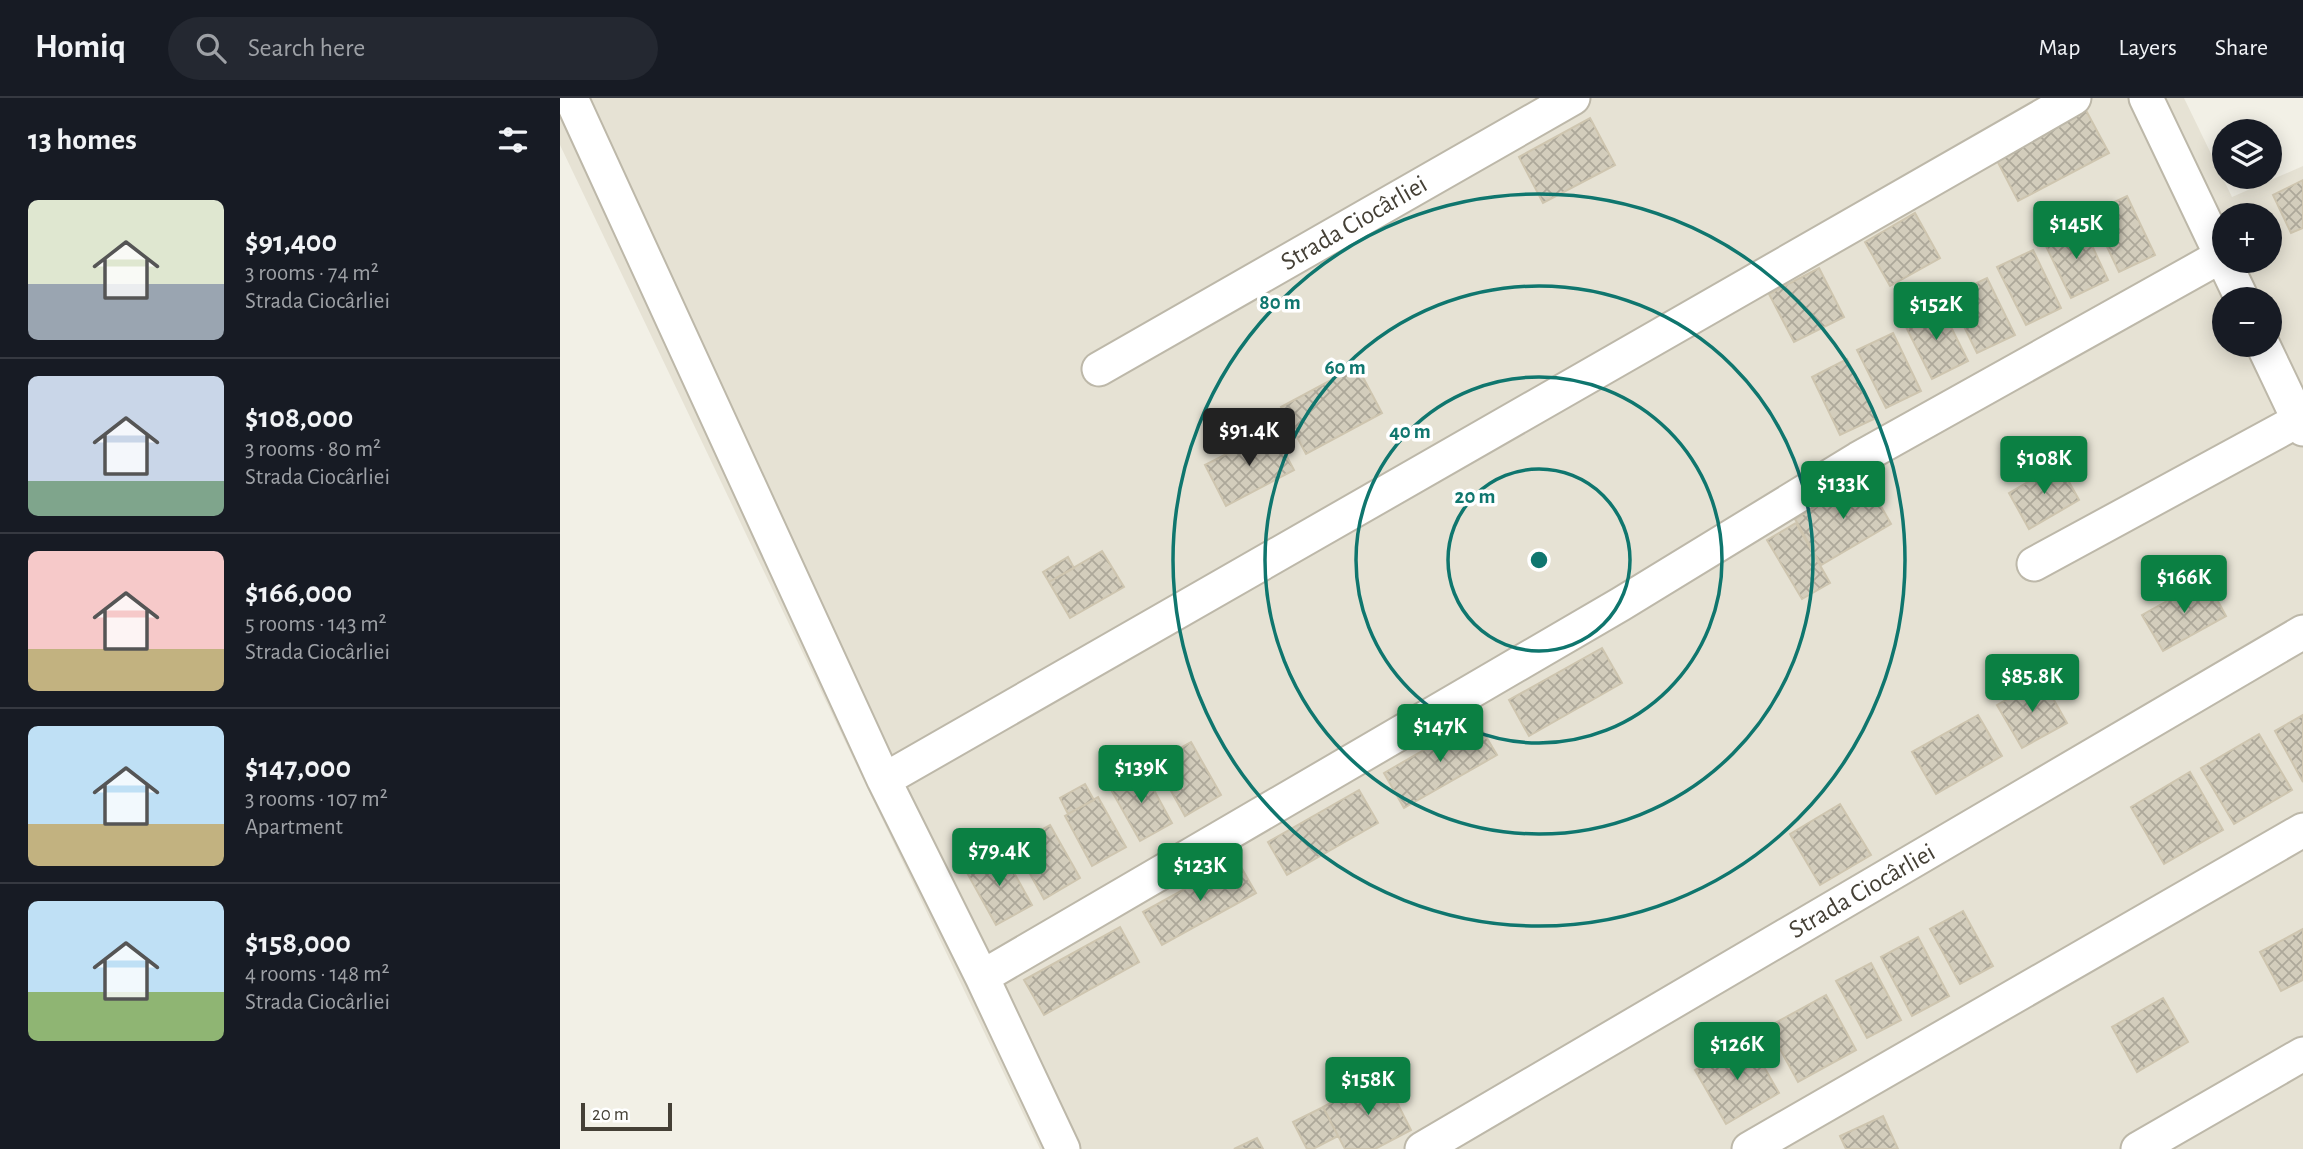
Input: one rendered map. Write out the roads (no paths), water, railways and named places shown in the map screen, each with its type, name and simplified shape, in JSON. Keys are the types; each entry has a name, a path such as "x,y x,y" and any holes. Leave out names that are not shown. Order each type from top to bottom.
{"street":[{"path":"571,98 884,780 982,977 1063,1149"},
{"name":"Strada Ciocârliei","path":"1099,369 1573,98"},
{"path":"884,780 2074,98"},
{"path":"2146,98 2212,237"},
{"path":"982,977 1621,604 1858,459 2212,261"},
{"path":"2034,564 2301,425 2269,357"},
{"name":"Strada Ciocârliei","path":"1422,1149 2303,632"},
{"path":"1749,1149 2303,830"},
{"path":"2138,1149 2303,1054"}]}
